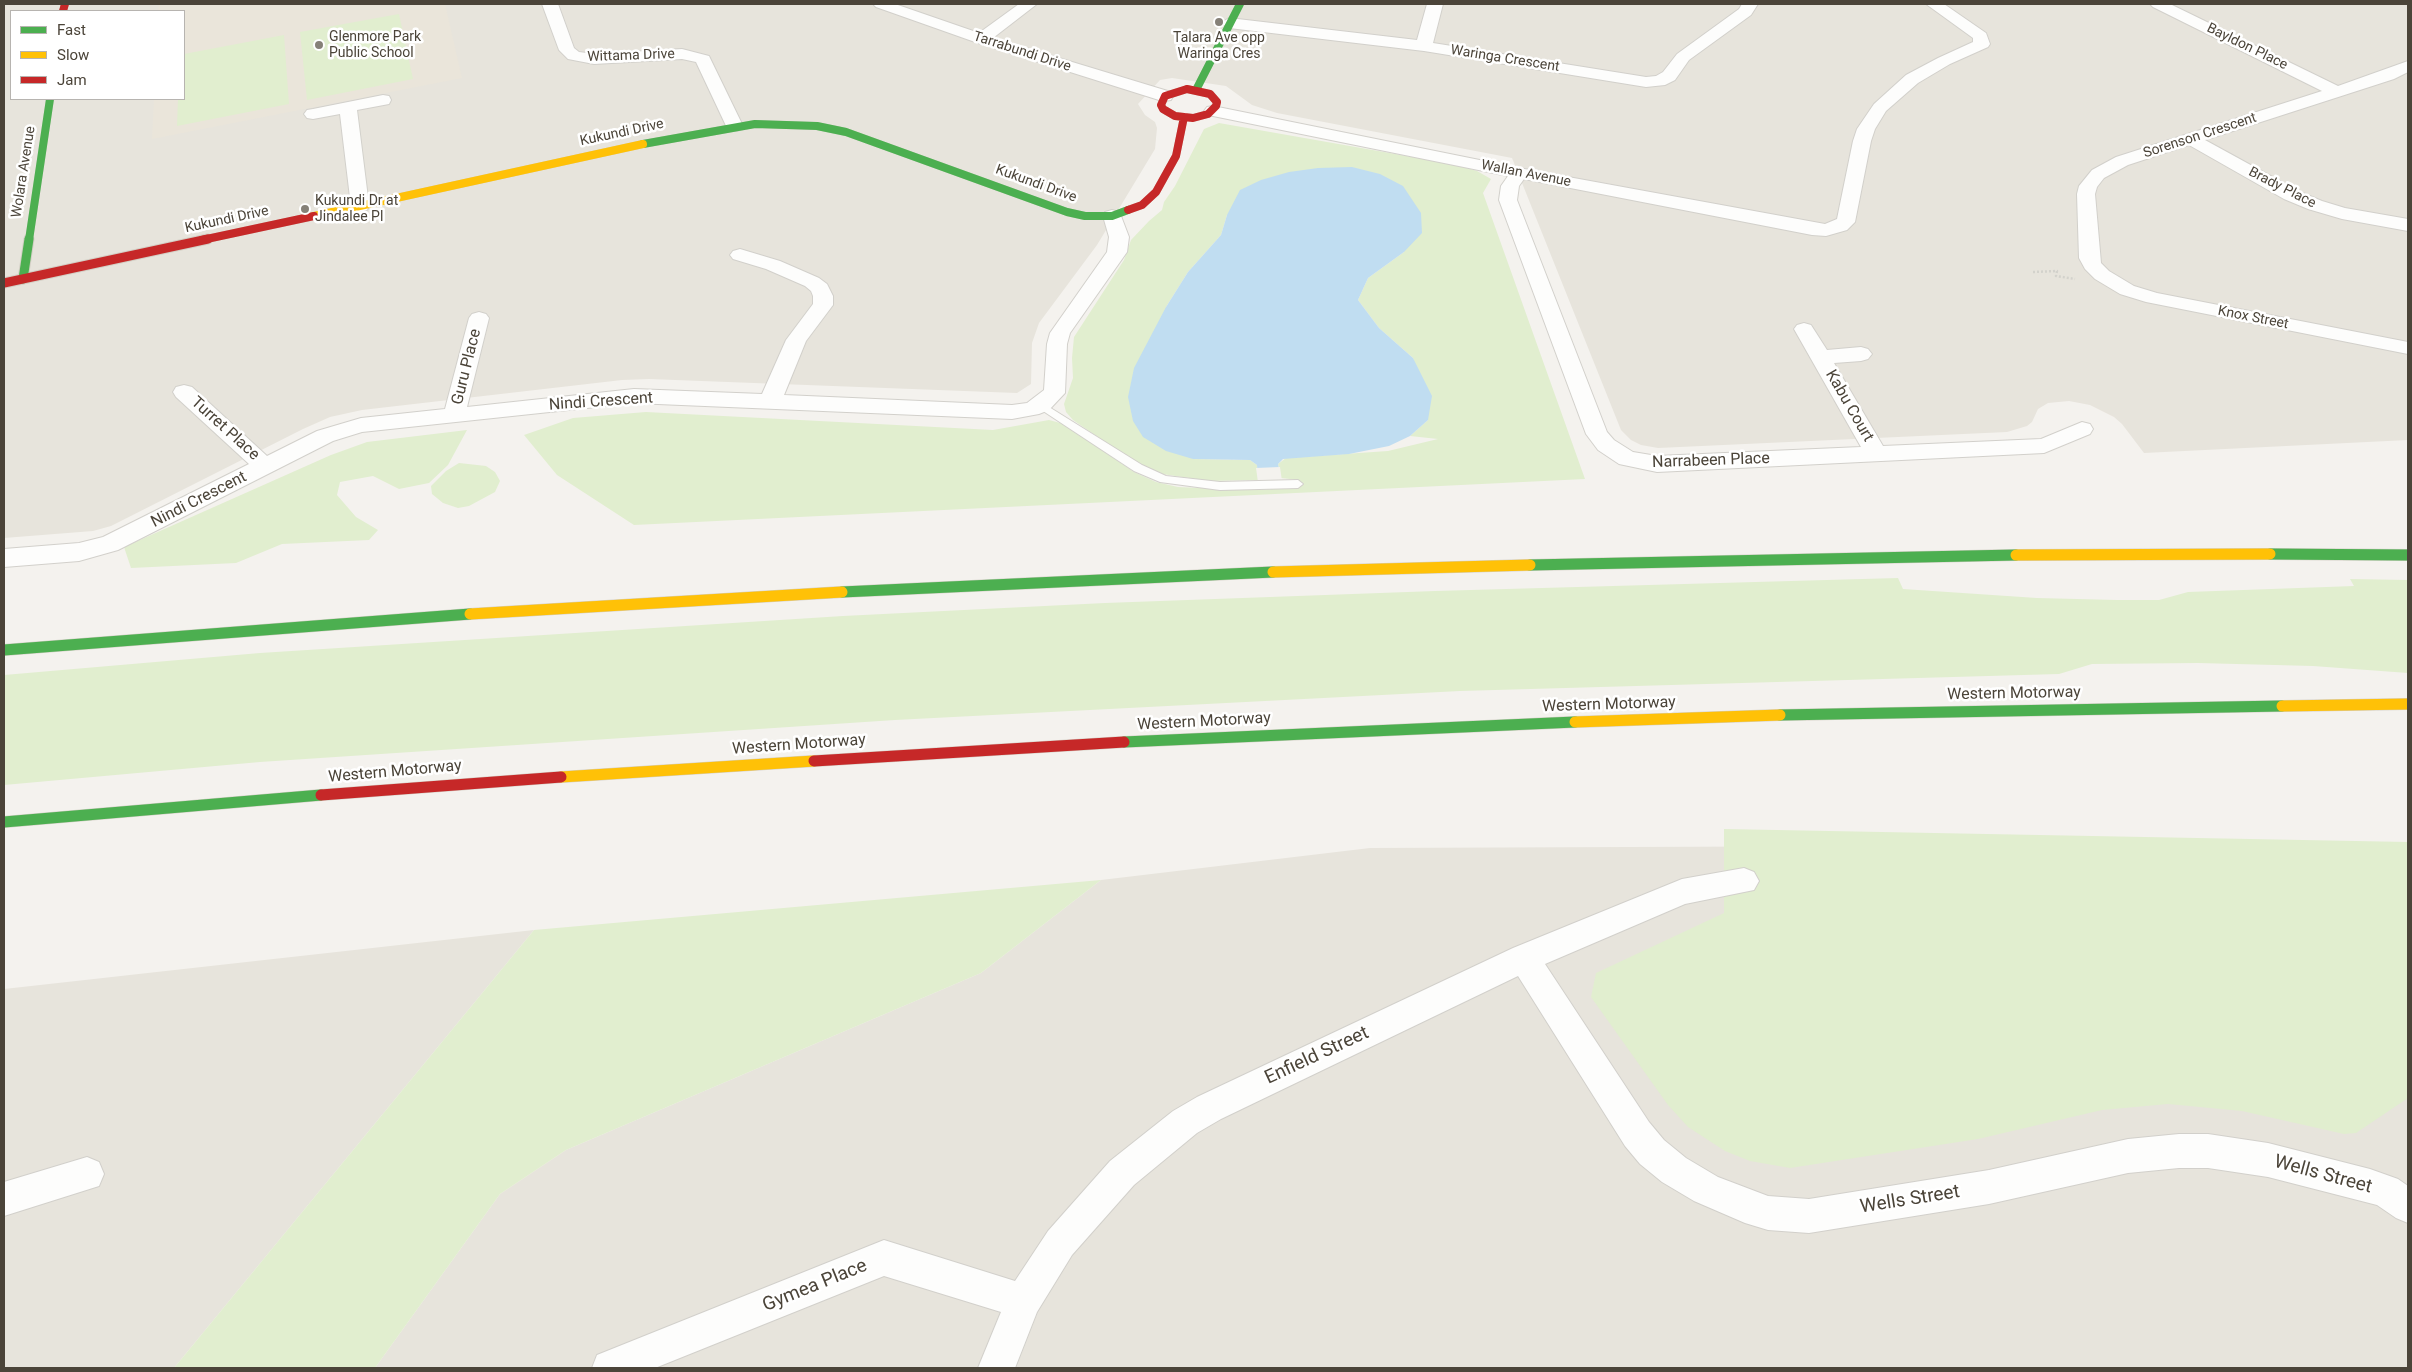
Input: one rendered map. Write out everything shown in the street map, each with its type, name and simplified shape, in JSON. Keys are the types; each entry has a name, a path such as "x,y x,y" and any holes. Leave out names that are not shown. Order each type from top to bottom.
{"main road":[{"path":"1196,90 1240,4"},
{"path":"1178,90 1196,90 1215,98 1217,102 1213,111 1201,116 1184,118 1163,110 1161,105 1165,96 1178,90"},
{"name":"Wolara Avenue","path":"23,279 50,100"},
{"name":"Kukundi Drive","path":"4,284 734,126 786,124 817,126 846,132 1072,214 1091,217 1112,216 1142,205 1156,192 1176,156 1184,118"},
{"path":"4,650 480,613 832,592 1224,573 1748,559 2182,553 2408,555"},
{"name":"Western Motorway","path":"4,822 446,784 1075,745 1385,729 1816,714 2408,704"}],"street":[{"name":"Wittama Drive","path":"550,4 567,50 574,56 594,59 682,54 702,60 734,126"},
{"name":"Tarrabundi Drive","path":"881,4 981,39 1165,96"},
{"path":"981,39 1029,4"},
{"path":"1424,46 1435,4"},
{"name":"Waringa Crescent","path":"1229,24 1424,46 1639,82 1653,82 1669,76 1683,57 1745,12 1750,4"},
{"name":"Wallan Avenue","path":"1213,111 1519,173 1812,229 1826,230 1840,226 1847,218 1862,141 1866,129 1880,108 1912,79 1944,61 1982,44 1980,36 1934,4"},
{"name":"Bayldon Place","path":"2158,4 2335,91"},
{"name":"Sorenson Crescent","path":"2102,276 2092,265 2090,258 2086,194 2088,186 2098,174 2113,165 2388,75 2408,66"},
{"path":"313,114 383,100"},
{"path":"348,107 360,206"},
{"name":"Brady Place","path":"2191,139 2308,202 2342,213 2408,225"},
{"name":"Narrabeen Place","path":"1519,173 1510,186 1508,200 1597,434 1612,451 1635,462 1657,464 2044,446 2082,429"},
{"path":"1041,405 1054,393 1056,386 1056,344 1060,333 1117,252 1118,237 1112,216"},
{"path":"740,255 773,265 812,282 820,288 823,296 822,305 796,340 770,402"},
{"name":"Knox Street","path":"2102,276 2128,290 2153,298 2408,348"},
{"name":"Guru Place","path":"454,415 479,318"},
{"name":"Kabu Court","path":"1804,328 1877,455"},
{"name":"Kabu Court","path":"1820,357 1861,354"},
{"name":"Turret Place","path":"184,392 266,467"},
{"name":"Nindi Crescent","path":"4,558 79,552 110,544 325,436 349,428 634,396 1012,412 1031,409 1041,405"},
{"name":"Enfield Street","path":"997,1368 1023,1301 1060,1243 1096,1200 1146,1151 1185,1122 1209,1108 1524,958 1682,892 1744,881"},
{"name":"Wells Street","path":"1524,958 1638,1134 1652,1152 1674,1170 1706,1190 1768,1213 1809,1216 1989,1187 2128,1156 2179,1151 2208,1151 2268,1160 2386,1191 2407,1205"},
{"path":"4,1198 87,1174"},
{"name":"Gymea Place","path":"610,1368 884,1258 1023,1301"}],"lane":[{"path":"1041,405 1138,468 1164,479 1220,486 1298,484"}],"path":[{"path":"2033,272 2057,271 2056,276 2069,279 2102,276"}],"shaded area":[{"path":"4,4 2408,4 2408,440 2144,453 2122,424 2114,417 2090,405 2069,401 2048,403 2038,409 2032,422 2027,426 2007,432 1658,448 1641,445 1631,440 1621,430 1512,158 1277,113 1252,105 1226,86 1172,78 1160,80 1138,104 1145,115 1155,122 1157,128 1155,149 1097,245 1039,323 1032,343 1031,384 1017,393 649,379 622,380 362,410 330,417 303,429 111,526 93,531 4,538"},
{"name":"Glenmore Park Public School","path":"159,4 445,4 462,78 152,139 154,100 185,100 185,10 158,10"},
{"path":"2408,844 2408,1368 375,1368 500,1194 566,1150 981,973 1101,880 1370,848"},
{"path":"534,930 174,1368 4,1368 4,989"}],"green space":[{"path":"399,14 413,79 307,100 300,32"},
{"path":"284,35 289,104 177,126 178,100 185,100 185,54"},
{"path":"1219,123 1458,165 1477,171 1491,179 1483,193 1585,479 634,525 557,475 524,435 573,418 646,412 993,430 1049,420 1064,424 1134,472 1156,482 1178,487 1246,490 1300,488 1299,480 1281,478 1278,464 1286,458 1388,451 1438,439 1410,436 1428,420 1413,358 1379,328 1358,300 1368,278 1404,252 1227,215 1221,235 1188,272 1166,307 1193,459 1250,460 1257,465 1258,480 1210,481 1162,474 1128,458 1073,420 1066,412 1064,404 1073,378 1074,337 1124,260 1131,240 1162,210 1164,202 1175,186 1204,129"},
{"path":"467,430 448,465 429,483 399,489 373,476 340,482 337,495 356,517 378,530 369,540 282,544 236,563 131,568 124,547 331,455 367,442"},
{"path":"459,463 486,466 495,472 500,481 495,492 469,506 458,508 443,503 432,494 431,486 446,471"},
{"path":"1898,578 1903,589 2037,598 2117,600 2159,600 2188,592 2354,586 2350,579 2408,580 2408,673 2313,666 2198,663 2092,664 2059,674 1460,691 895,720 260,762 4,785 4,675 260,653 843,616 1105,603 1435,591"},
{"path":"1724,829 2408,842 2408,1098 2356,1133 2344,1134 2242,1111 2168,1104 2102,1110 1978,1139 1790,1168 1750,1161 1725,1151 1688,1127 1668,1105 1591,997 1596,973 1724,913"},
{"path":"1101,880 981,973 566,1150 500,1194 375,1368 174,1368 534,930"}],"water":[{"path":"1352,167 1380,174 1403,186 1421,213 1422,233 1404,252 1368,278 1358,300 1379,328 1413,358 1432,396 1428,420 1410,436 1389,446 1349,454 1283,459 1278,464 1281,479 1258,479 1257,465 1250,460 1193,459 1166,451 1143,437 1133,421 1128,397 1134,368 1166,307 1188,272 1221,235 1227,215 1240,190 1261,180 1289,172 1318,168"}],"pier":[{"path":"1280,467 1282,481 1258,482 1256,468"}],"traffic: fast":[{"path":"1196,90 1240,4"},
{"path":"23,279 50,100"},
{"path":"643,144 755,124 817,126 846,132 1067,212 1085,216 1112,216 1128,210"},
{"path":"2270,554 2408,555"},
{"path":"1530,565 2016,555"},
{"path":"842,592 1273,572"},
{"path":"4,650 470,614"},
{"path":"1780,715 2282,706"},
{"path":"1124,742 1575,722"},
{"path":"4,822 321,795"}],"traffic: slow":[{"path":"314,216 643,144"},
{"path":"2016,555 2270,554"},
{"path":"1273,572 1530,565"},
{"path":"470,614 842,592"},
{"path":"2282,706 2408,704"},
{"path":"1575,722 1780,715"},
{"path":"561,777 814,761"}],"traffic: jam":[{"path":"63,10 65,4"},
{"path":"1187,89 1210,94 1217,102 1216,106 1208,114 1193,118 1175,116 1163,109 1161,105 1165,96 1187,89"},
{"path":"1128,210 1142,205 1156,192 1176,156 1184,117"},
{"path":"4,283 314,216"},
{"path":"814,761 1124,742"},
{"path":"321,795 561,777"}],"place":[{"name":"Talara Ave opp Waringa Cres","path":"1219,22"},
{"name":"Glenmore Park Public School","path":"319,45"},
{"name":"Kukundi Dr at Jindalee Pl","path":"305,209"}]}
